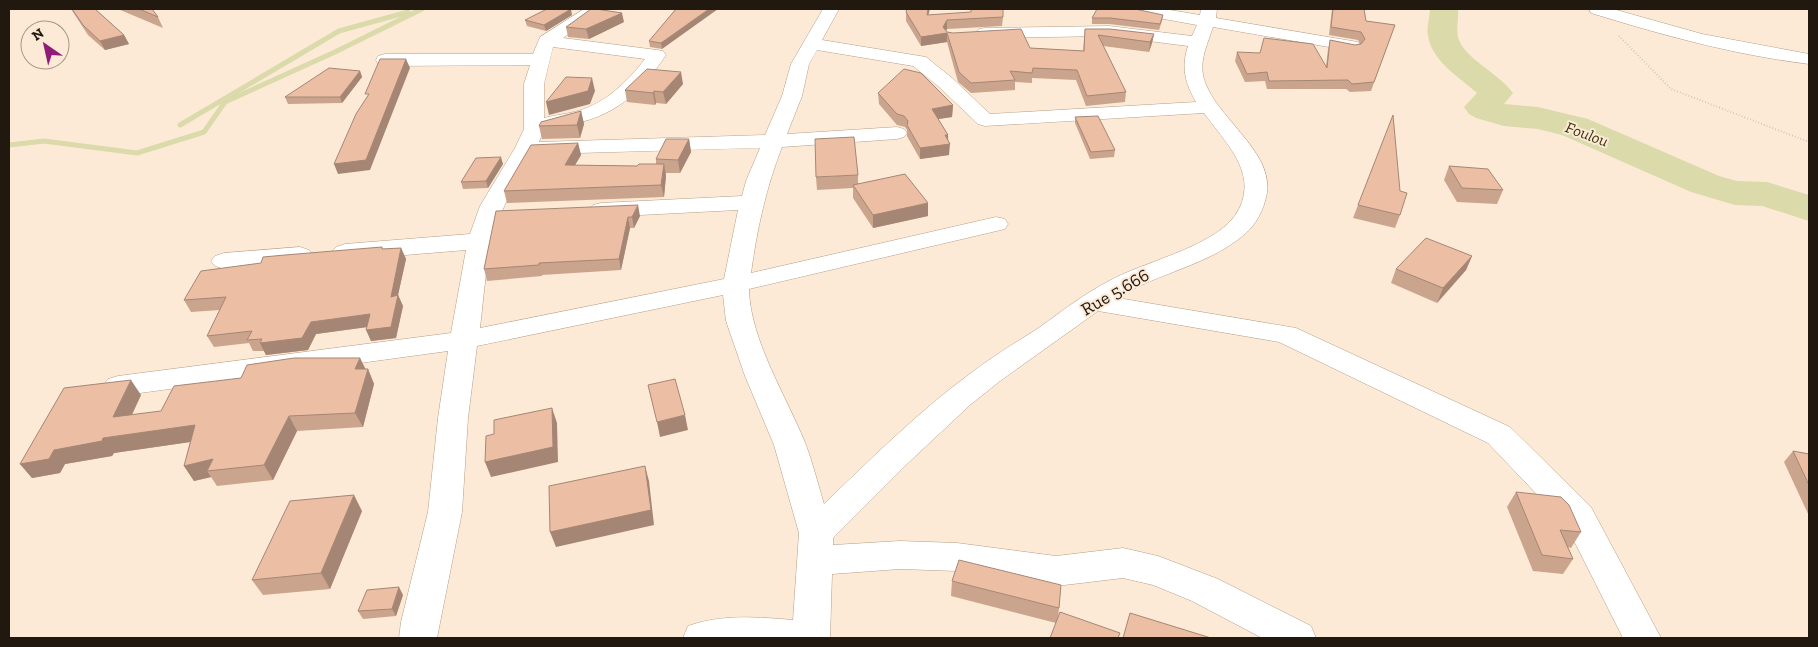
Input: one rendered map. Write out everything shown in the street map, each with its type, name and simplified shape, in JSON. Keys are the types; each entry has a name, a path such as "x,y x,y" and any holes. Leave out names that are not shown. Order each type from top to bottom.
{"street":[{"path":"418,638 445,512 453,418 473,277 481,241 499,213 514,166 530,138 534,84 544,50 595,9"},
{"path":"702,638 758,634 811,638 816,547 790,445 760,376 740,321 736,298 736,284 757,181 792,96 800,64 831,9"},
{"path":"1136,9 1205,24 1352,46"},
{"path":"1597,9 1648,26 1728,45 1809,58"},
{"path":"973,34 1109,31 1205,24"},
{"name":"Rue 5.666","path":"816,547 907,444 980,381 1121,285 1150,270 1206,250 1229,234 1250,215 1257,194 1258,180 1247,158 1200,94 1194,76 1193,57 1205,24"},
{"path":"811,44 919,61 945,82 985,120 1211,107"},
{"path":"385,60 544,50 657,55 638,81 602,108 586,115 558,120 530,138"},
{"path":"530,138 775,141 897,133"},
{"path":"578,210 752,202"},
{"path":"118,386 464,340 736,284 996,224"},
{"path":"224,261 481,241"},
{"path":"1094,302 1286,334 1499,435 1578,516 1642,638"},
{"path":"816,547 957,558 1056,571 1123,564 1158,571 1205,590 1297,638"}],"path":[{"path":"1618,36 1671,89 1809,142"}],"building":[{"path":"72,9 95,9 124,35 100,41 83,25"},
{"path":"139,9 152,9 158,17"},
{"path":"547,9 571,9 544,25 525,20"},
{"path":"591,9 622,13 586,29 566,27"},
{"path":"676,9 709,9 661,43 649,41"},
{"path":"907,9 928,9 927,15 971,12 971,9 1003,9 1003,17 947,20 943,27 947,32 953,33 1021,29 1030,48 1084,51 1085,29 1110,29 1154,34 1150,42 1098,35 1126,92 1087,96 1077,70 1033,68 1032,73 1010,71 1015,80 971,83 959,72 947,33 921,37 906,12"},
{"path":"1097,9 1135,9 1163,15 1160,24 1110,18 1092,18"},
{"path":"1333,9 1364,9 1366,21 1395,25 1374,82 1352,84 1348,80 1269,81 1267,72 1247,74 1237,52 1260,53 1264,38 1313,44 1327,68 1330,40 1355,45 1361,44 1365,39 1361,32 1331,27"},
{"path":"380,59 406,59 366,160 334,164 356,114 369,94 365,94"},
{"path":"329,68 360,71 340,97 285,97"},
{"path":"647,69 681,72 663,92 654,91 653,93 625,90"},
{"path":"904,69 921,73 953,105 932,109 948,135 945,135 950,144 920,148 907,125 908,121 904,116 897,114 878,93"},
{"path":"566,77 592,78 588,91 546,102"},
{"path":"581,111 577,125 539,126 541,122"},
{"path":"1393,115 1400,191 1407,193 1400,215 1358,205"},
{"path":"1098,116 1115,150 1091,152 1075,117"},
{"path":"854,137 858,175 816,177 815,139"},
{"path":"666,139 689,139 678,160 656,159"},
{"path":"578,143 565,165 637,166 639,164 664,164 661,185 504,191 531,145"},
{"path":"501,157 486,181 461,182 476,158"},
{"path":"1449,166 1488,169 1503,190 1462,188"},
{"path":"905,174 928,203 873,215 853,185"},
{"path":"638,205 632,217 628,217 619,259 539,263 539,265 484,269 496,211"},
{"path":"1426,238 1472,256 1443,288 1396,269"},
{"path":"382,247 382,249 401,248 391,297 398,295 391,327 366,330 370,314 311,322 302,338 260,343 262,339 247,340 252,331 207,336 226,297 184,300 201,271 261,263 263,257"},
{"path":"294,358 360,358 355,369 368,369 355,413 289,416 264,465 207,471 213,459 184,466 195,425 103,438 102,441 54,450 49,459 20,464 64,388 131,380 113,417 161,411 174,386 241,378 247,365"},
{"path":"675,379 685,415 657,422 648,385"},
{"path":"552,408 553,447 485,462 486,436 494,434 494,420"},
{"path":"1793,451 1809,454 1809,485"},
{"path":"645,466 651,510 550,532 549,486"},
{"path":"1516,492 1561,497 1569,505 1581,532 1560,530 1573,559 1542,555"},
{"path":"354,495 321,573 252,580 290,501"},
{"path":"959,560 1061,585 1059,608 952,581"},
{"path":"399,587 392,609 358,611 367,590"},
{"path":"1060,612 1120,633 1118,638 1050,638"},
{"path":"1130,613 1211,638 1123,638"}],"waterway":[{"path":"9,145 44,141 137,153 204,132 225,102 335,52 422,9"},
{"name":"Foulou","path":"1444,9 1443,36 1446,44 1457,60 1496,93 1481,107 1488,111 1504,115 1538,118 1575,127 1705,184 1735,193 1767,194 1809,209"},
{"path":"180,125 339,31 408,12"}]}
